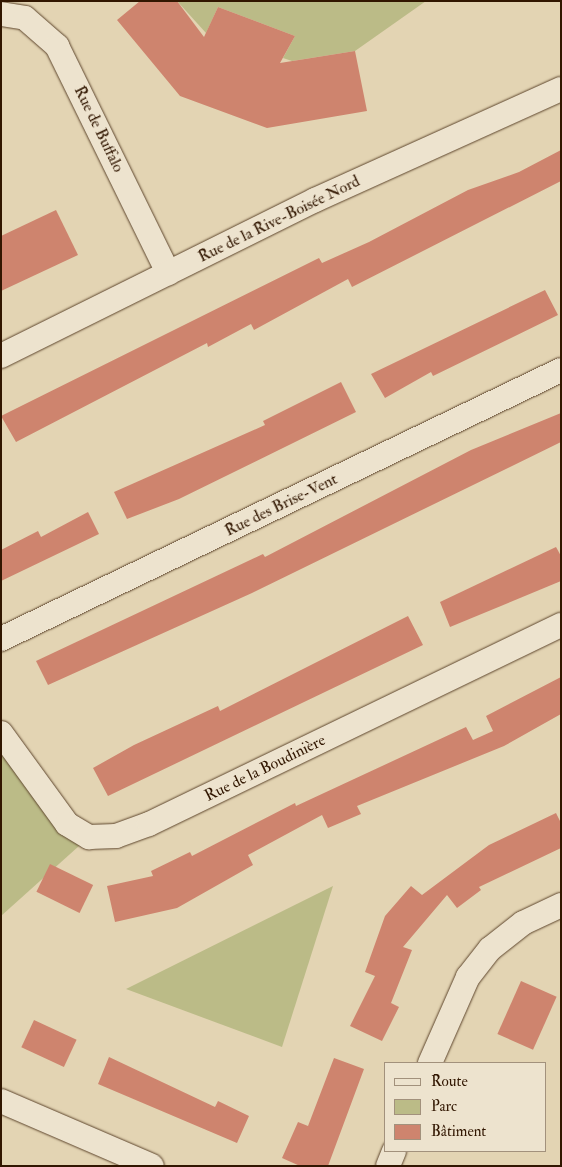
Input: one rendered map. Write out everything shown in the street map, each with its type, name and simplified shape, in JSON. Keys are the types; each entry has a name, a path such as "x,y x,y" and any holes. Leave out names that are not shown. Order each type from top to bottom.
{"street":[{"name":"Rue de Buffalo","path":"1,14 25,18 57,46 168,273"},
{"name":"Rue de la Rive-Boisée Nord","path":"1,356 315,200 561,89"},
{"name":"Rue des Brise-Vent","path":"1,639 561,370"},
{"name":"Rue de la Boudinière","path":"1,733 67,824 89,837 116,836 149,824 561,625"},
{"path":"430,1062 468,977 490,949 523,923 561,905"},
{"path":"1,1101 152,1166"},
{"path":"388,1166 394,1152"}],"green space":[{"path":"177,1 426,1 355,51 292,61 283,58 295,36 218,7 206,33"},
{"path":"1,733 89,837 1,916"},
{"path":"333,886 282,1047 126,989"}],"building":[{"path":"140,1 177,1 204,37 218,7 295,36 280,63 355,51 367,111 267,128 180,96 117,20"},
{"path":"561,150 561,181 352,287 348,279 254,330 251,324 208,347 207,343 16,442 1,416 319,258 322,263 369,242 468,190 519,172"},
{"path":"56,210 78,255 1,291 1,236"},
{"path":"545,290 558,315 433,376 431,372 385,398 371,374"},
{"path":"341,382 356,412 179,499 127,519 114,492 265,425 263,421"},
{"path":"561,413 561,442 252,593 48,685 36,661 263,554 265,557 471,450"},
{"path":"88,512 99,534 1,581 1,550 38,531 41,537"},
{"path":"556,547 561,556 561,581 450,627 440,602"},
{"path":"408,616 423,645 108,796 93,768 134,745 218,706 220,711"},
{"path":"561,677 561,714 504,746 357,806 361,814 328,828 322,815 248,855 253,865 177,908 115,922 107,886 153,876 151,871 190,852 192,856 295,803 296,806 466,727 473,740 493,731 486,716"},
{"path":"556,813 561,823 561,848 479,887 481,890 457,908 447,895 403,947 412,950 391,1003 399,1007 382,1041 350,1026 375,976 365,972 385,916 411,886 422,895 489,845"},
{"path":"50,864 93,885 80,913 36,892"},
{"path":"521,981 557,997 533,1050 497,1034"},
{"path":"34,1020 77,1040 64,1067 21,1047"},
{"path":"109,1057 215,1107 218,1101 249,1116 237,1143 98,1084"},
{"path":"334,1058 364,1069 328,1166 300,1166 282,1158 298,1122 308,1126"}]}
